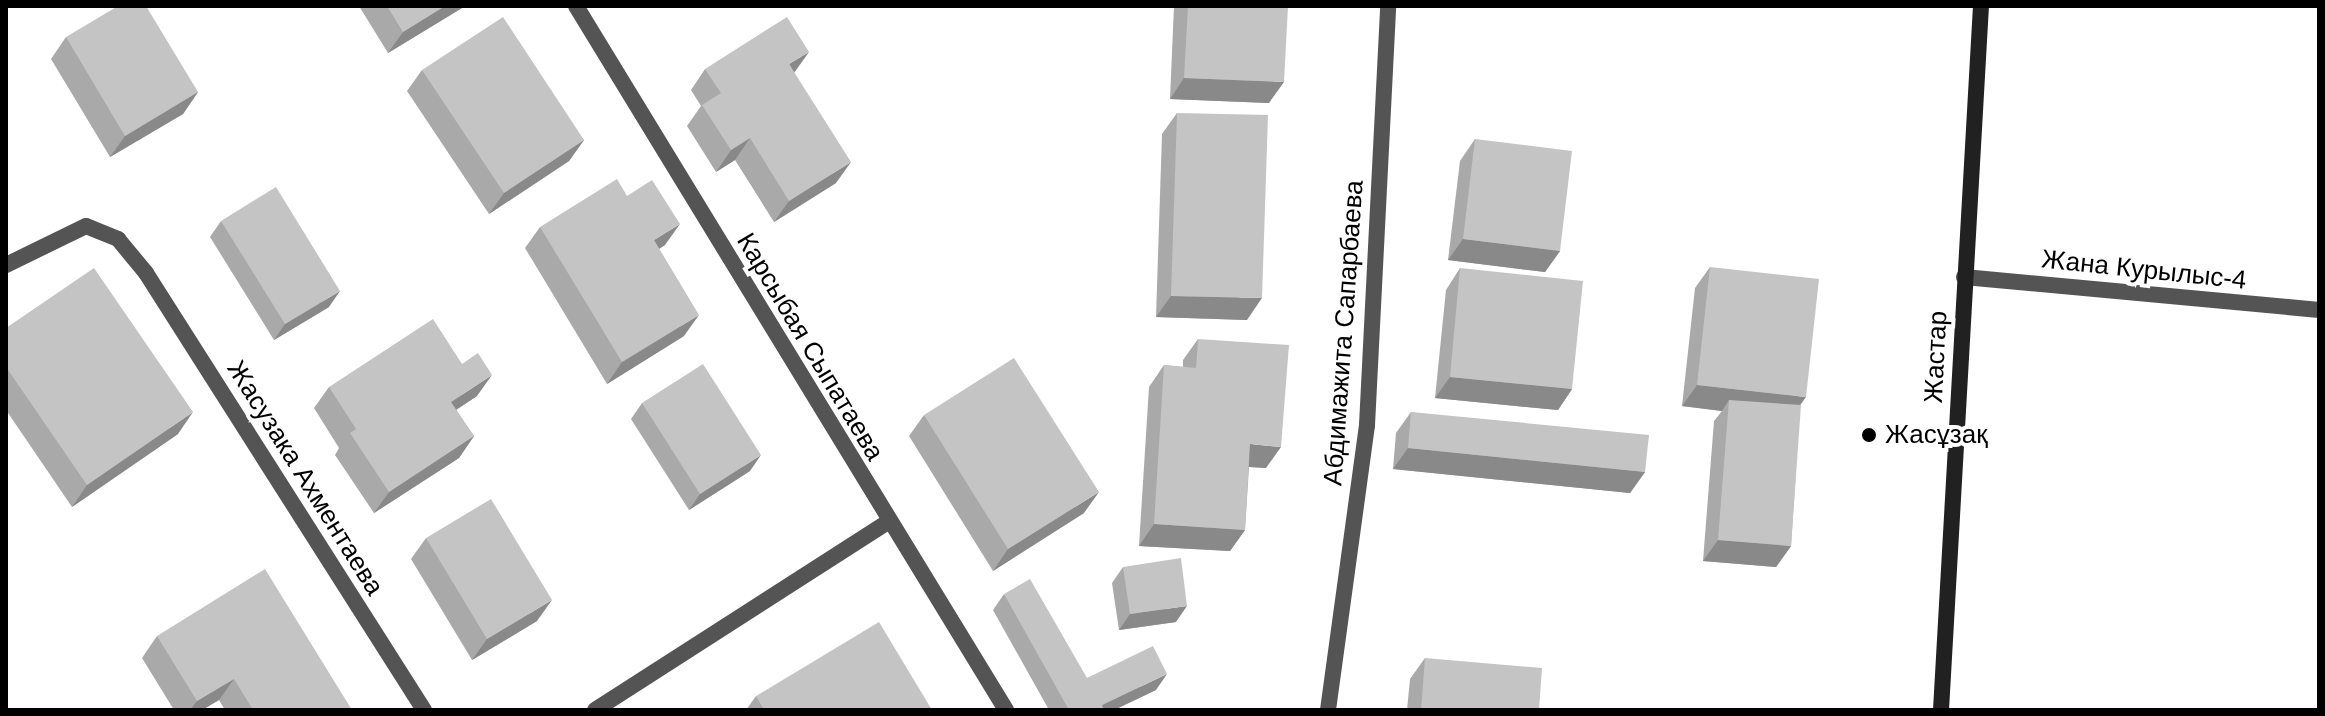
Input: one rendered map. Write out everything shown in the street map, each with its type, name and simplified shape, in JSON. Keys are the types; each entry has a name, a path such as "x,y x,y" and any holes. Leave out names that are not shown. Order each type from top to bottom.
{"street":[{"name":"Карсыбая Сыпатаева","path":"576,6 888,522 1006,710"},
{"name":"Абдимажита Сапарбаева","path":"1328,710 1367,425 1388,6"},
{"name":"Жастар","path":"1941,710 1981,6"},
{"name":"Жасузака Ахментаева","path":"6,265 86,226 118,239 146,273 424,710"},
{"name":"Жана Курылыс-4","path":"1964,277 2319,310"},
{"path":"595,710 888,522"}],"building":[{"path":"118,6 146,6 198,92 125,136 66,37"},
{"path":"387,6 445,6 403,32"},
{"path":"1188,6 1288,6 1284,82 1184,78"},
{"path":"503,17 584,140 504,193 422,70"},
{"path":"787,17 809,52 789,64 851,162 789,201 750,138 731,150 702,105 721,93 705,69"},
{"path":"1177,113 1268,115 1262,298 1171,296"},
{"path":"1475,139 1572,151 1560,251 1463,239"},
{"path":"617,179 627,196 652,180 680,224 654,240 699,315 622,362 540,227"},
{"path":"276,187 340,291 285,324 221,221"},
{"path":"1710,267 1819,279 1806,397 1697,385"},
{"path":"94,268 193,412 87,485 6,367 6,328"},
{"path":"1460,268 1583,281 1572,389 1450,377"},
{"path":"433,319 462,364 478,353 492,375 451,402 474,436 389,492 350,433 356,429 329,387"},
{"path":"1198,339 1289,345 1281,447 1250,444 1245,530 1154,524 1164,365 1196,368"},
{"path":"1014,358 1099,492 1008,549 924,415"},
{"path":"703,364 761,455 700,494 642,403"},
{"path":"1729,400 1801,405 1791,546 1718,540"},
{"path":"1411,412 1649,435 1645,472 1408,448"},
{"path":"491,499 552,600 487,639 426,538"},
{"path":"1181,558 1187,606 1130,614 1123,567"},
{"path":"265,569 352,710 253,710 234,679 197,701 157,636"},
{"path":"1030,579 1087,678 1153,646 1167,674 1102,705 1104,710 1069,710 1004,594"},
{"path":"879,622 932,710 764,710 756,696"},
{"path":"1425,658 1542,668 1539,710 1421,710"}],"place":[{"name":"Жасұзақ","path":"1869,435"}]}
